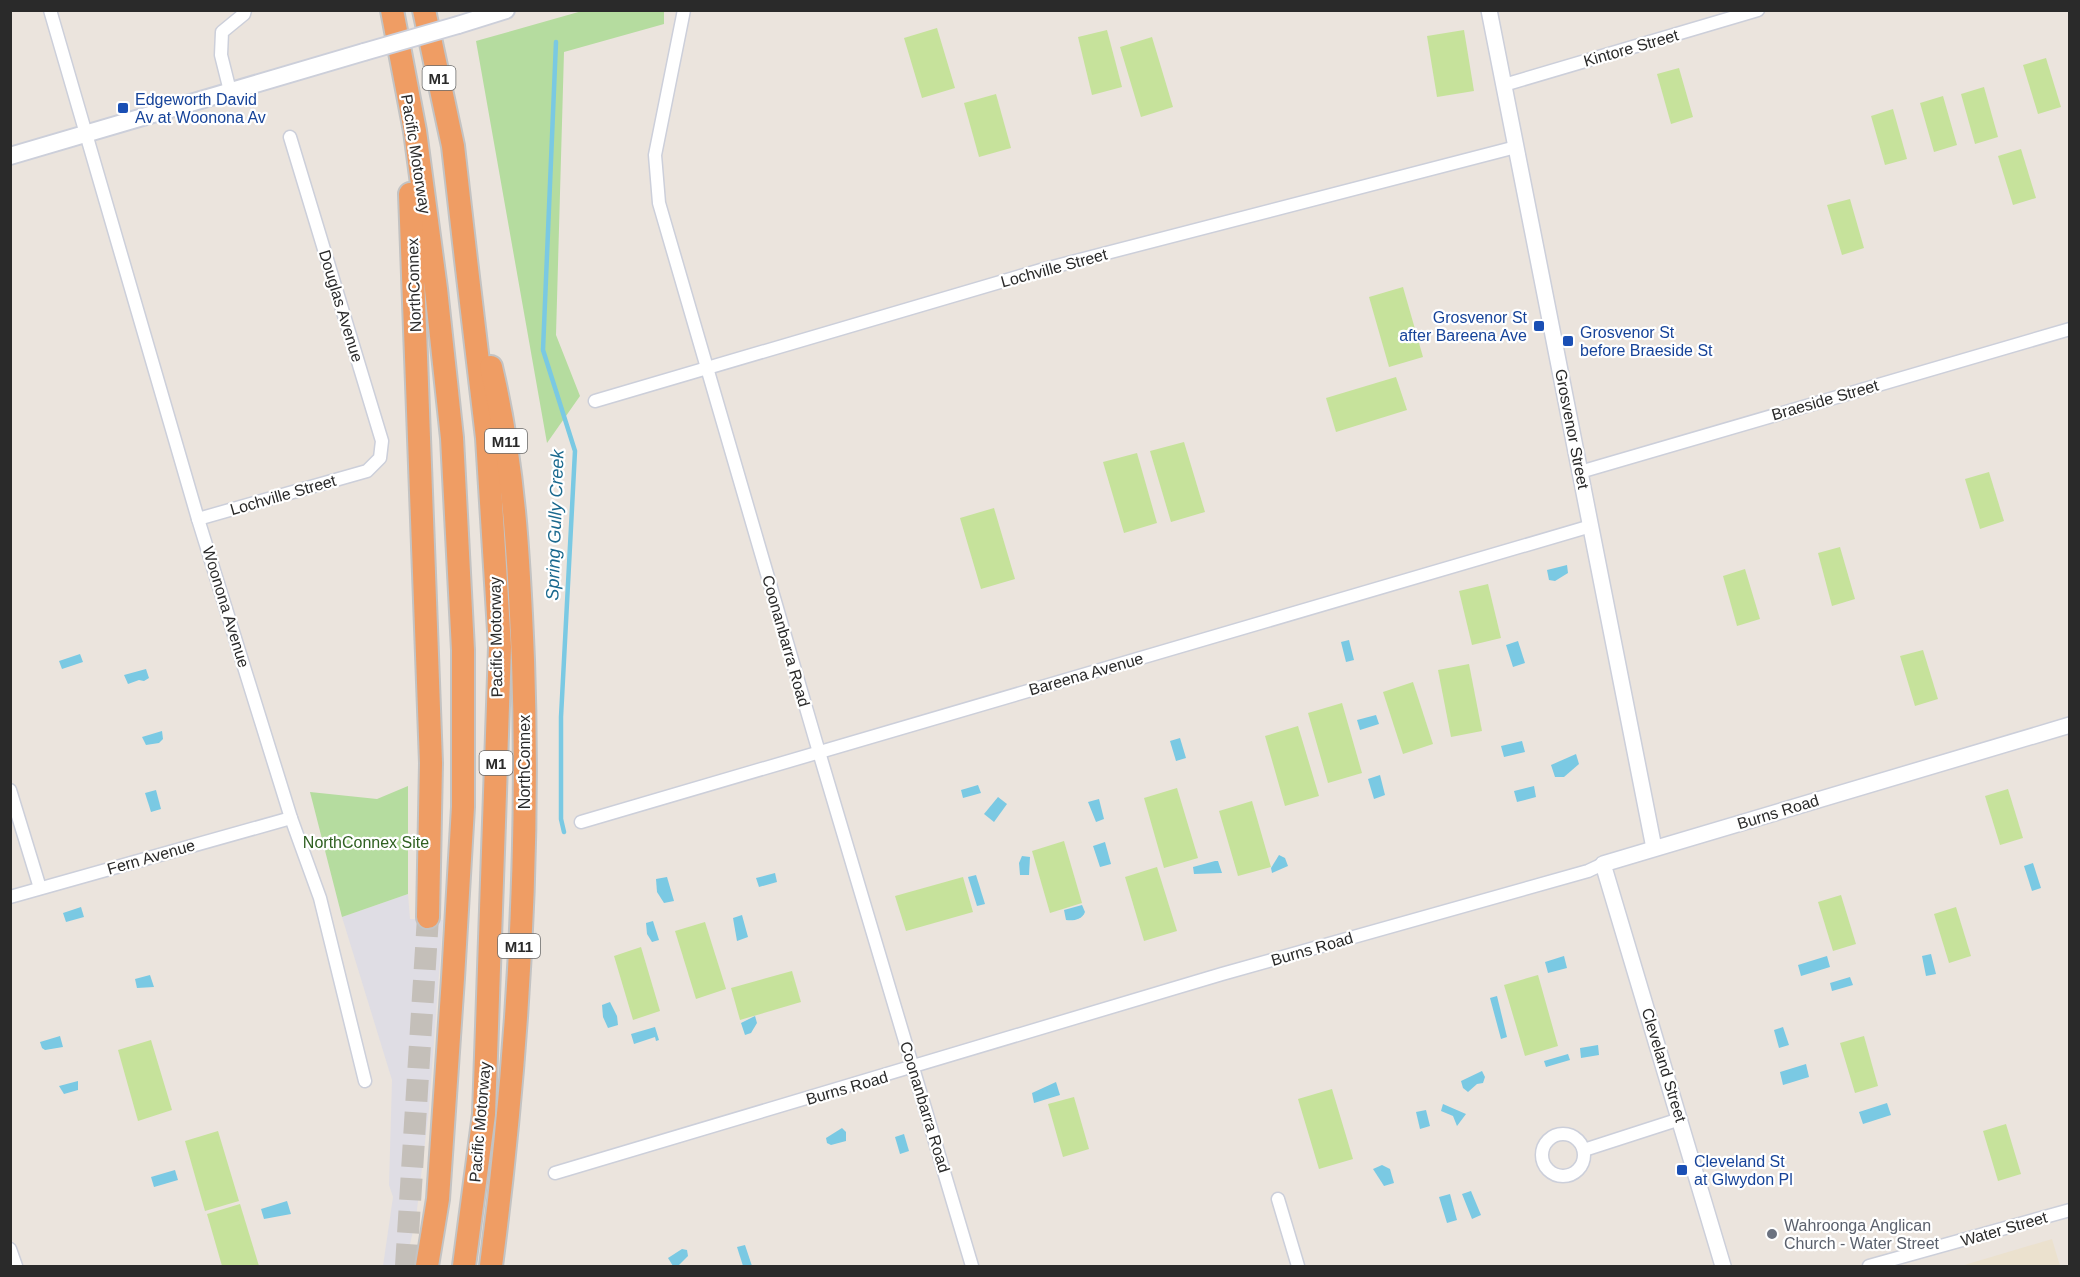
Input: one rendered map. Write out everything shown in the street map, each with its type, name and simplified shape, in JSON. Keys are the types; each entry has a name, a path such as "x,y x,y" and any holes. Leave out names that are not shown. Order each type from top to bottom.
{"highway":[{"name":"Pacific Motorway","path":"392,10 415,131 436,289 452,438 463,650 463,807 438,1199 427,1266"},
{"name":"Pacific Motorway","path":"424,10 453,146 487,438 500,647 484,1114 464,1266"},
{"name":"NorthConnex","path":"405,85 431,763 428,917"},
{"name":"NorthConnex","path":"466,260 501,407 514,492 524,707 525,827 508,1130 491,1266"}],"main road":[{"path":"10,156 506,10"}],"street":[{"name":"Woonona Avenue","path":"50,10 198,519 291,818 320,898 365,1081"},
{"path":"230,90 221,56 222,32 244,14 245,10"},
{"name":"Coonanbarra Road","path":"684,10 658,135 655,177 659,203 972,1266"},
{"name":"Grosvenor Street","path":"1489,10 1654,848"},
{"name":"Kintore Street","path":"1504,85 1758,10"},
{"name":"Douglas Avenue","path":"290,137 382,441 380,458 367,471"},
{"name":"Lochville Street","path":"595,401 1041,270 1516,147"},
{"name":"Braeside Street","path":"1580,472 2070,329"},
{"name":"Lochville Street","path":"198,519 367,471"},
{"name":"Bareena Avenue","path":"581,822 1590,526"},
{"name":"Burns Road","path":"555,1173 895,1074 913,1066 1222,974 1588,871 1654,848 2070,725"},
{"path":"10,790 40,888"},
{"name":"Fern Avenue","path":"10,897 291,818"},
{"name":"Cleveland Street","path":"1603,864 1722,1266"},
{"path":"1584,1150 1680,1119"},
{"path":"1278,1199 1298,1266"},
{"name":"Water Street","path":"1869,1266 2070,1210"},
{"path":"10,1249 16,1266"}],"shaded area":[{"path":"408,894 410,919 443,920 429,1109 416,1218 405,1266 383,1266 393,1197 389,1185 392,1080 342,917"},
{"path":"2052,1239 2060,1266 1961,1266"}],"green space":[{"path":"582,11 664,11 664,24 564,52 556,335 580,396 547,443 476,41"},
{"path":"937,28 955,88 922,98 904,38"},
{"path":"1107,30 1122,87 1092,95 1078,37"},
{"path":"1464,30 1474,91 1437,97 1427,36"},
{"path":"1152,37 1173,107 1141,117 1120,47"},
{"path":"2046,58 2061,107 2038,114 2023,65"},
{"path":"1679,68 1693,117 1671,124 1657,74"},
{"path":"1984,87 1998,137 1975,144 1961,94"},
{"path":"996,94 1011,148 979,157 964,103"},
{"path":"1943,96 1957,145 1934,152 1920,103"},
{"path":"1893,109 1907,159 1885,165 1871,116"},
{"path":"2021,149 2036,198 2013,205 1998,156"},
{"path":"1850,199 1864,248 1842,255 1827,205"},
{"path":"1403,287 1423,357 1389,367 1369,297"},
{"path":"1396,377 1407,410 1336,432 1326,398"},
{"path":"1184,442 1205,512 1171,522 1150,451"},
{"path":"1137,453 1157,523 1124,533 1103,462"},
{"path":"1989,472 2004,521 1980,529 1965,479"},
{"path":"994,508 1015,579 981,589 960,518"},
{"path":"1840,547 1855,599 1832,606 1818,553"},
{"path":"1745,569 1760,619 1737,626 1723,576"},
{"path":"1488,584 1501,638 1472,645 1459,591"},
{"path":"1923,650 1938,699 1915,706 1900,656"},
{"path":"1469,664 1482,731 1451,737 1438,670"},
{"path":"1413,682 1433,744 1403,754 1383,692"},
{"path":"1342,703 1362,773 1328,783 1308,713"},
{"path":"1298,726 1319,796 1285,806 1265,736"},
{"name":"NorthConnex Site","path":"408,786 408,894 342,917 310,792 377,799"},
{"path":"1177,788 1198,858 1164,868 1144,798"},
{"path":"2008,789 2023,838 2000,845 1985,796"},
{"path":"1252,801 1271,867 1238,876 1219,811"},
{"path":"1064,841 1082,903 1050,913 1032,851"},
{"path":"1157,867 1177,931 1144,941 1125,877"},
{"path":"963,877 973,912 906,931 895,896"},
{"path":"1841,895 1856,944 1833,951 1818,902"},
{"path":"1956,907 1971,956 1949,963 1934,914"},
{"path":"705,922 726,989 696,999 675,931"},
{"path":"641,947 660,1011 633,1020 614,956"},
{"path":"792,971 801,1002 740,1020 731,988"},
{"path":"1538,975 1558,1046 1525,1056 1504,985"},
{"path":"1864,1036 1878,1086 1855,1093 1840,1043"},
{"path":"151,1040 172,1110 138,1121 118,1050"},
{"path":"1332,1089 1353,1159 1319,1169 1298,1099"},
{"path":"1074,1097 1089,1149 1063,1157 1048,1104"},
{"path":"2006,1124 2021,1174 1998,1181 1983,1131"},
{"path":"218,1131 239,1201 205,1211 185,1141"},
{"path":"240,1204 259,1266 222,1266 207,1214"}],"water":[{"path":"1567,565 1568,573 1555,581 1549,580 1547,570"},
{"path":"1349,640 1354,660 1346,662 1341,642"},
{"path":"1518,641 1525,663 1513,667 1506,645"},
{"path":"80,654 83,662 62,669 59,661"},
{"path":"146,669 149,678 128,684 124,675"},
{"path":"1376,715 1379,724 1360,730 1357,720"},
{"path":"162,731 163,739 159,743 146,745 142,737"},
{"path":"1180,738 1186,758 1176,761 1170,741"},
{"path":"1522,741 1525,752 1504,757 1501,746"},
{"path":"1576,754 1579,764 1564,777 1555,777 1551,765"},
{"path":"1380,775 1385,795 1374,799 1368,779"},
{"path":"978,785 981,793 963,798 961,790"},
{"path":"1534,786 1536,797 1517,802 1514,791"},
{"path":"156,790 161,809 151,812 145,793"},
{"path":"998,797 1007,804 994,822 984,814"},
{"path":"1099,799 1104,819 1096,822 1088,802"},
{"path":"1105,842 1111,864 1100,867 1093,846"},
{"path":"1279,855 1285,858 1288,866 1272,873 1271,868"},
{"path":"1022,856 1030,857 1029,875 1020,875 1019,863"},
{"path":"1218,861 1222,873 1194,874 1193,867"},
{"path":"2033,863 2041,888 2032,891 2024,866"},
{"path":"775,873 777,882 759,887 756,878"},
{"path":"976,875 985,904 977,906 968,877"},
{"path":"667,877 674,901 664,903 657,892 656,879"},
{"path":"1082,905 1085,912 1082,917 1066,920 1064,910"},
{"path":"81,907 84,917 66,922 63,913"},
{"path":"742,915 748,937 737,941 733,918"},
{"path":"653,921 659,940 652,942 647,934 646,923"},
{"path":"1931,954 1936,974 1926,976 1922,956"},
{"path":"1564,956 1567,968 1548,973 1545,962"},
{"path":"1827,956 1830,967 1801,976 1798,965"},
{"path":"150,975 154,987 137,988 135,979"},
{"path":"1850,977 1853,985 1832,991 1830,983"},
{"path":"1497,996 1507,1037 1501,1039 1490,998"},
{"path":"610,1002 617,1016 618,1025 608,1028 603,1017 602,1005"},
{"path":"755,1016 757,1023 751,1033 745,1035 741,1023"},
{"path":"655,1027 659,1040 656,1041 655,1037 634,1044 631,1034"},
{"path":"1783,1027 1789,1045 1779,1048 1774,1030"},
{"path":"60,1036 63,1047 45,1050 42,1048 40,1042"},
{"path":"1598,1045 1599,1055 1581,1058 1580,1048"},
{"path":"1568,1054 1570,1060 1546,1067 1544,1061"},
{"path":"1806,1064 1809,1077 1783,1085 1780,1072"},
{"path":"1482,1071 1485,1077 1483,1083 1477,1084 1468,1092 1463,1088 1461,1081"},
{"path":"78,1081 78,1090 64,1094 59,1086"},
{"path":"1056,1082 1060,1095 1034,1103 1032,1093"},
{"path":"1887,1103 1891,1115 1863,1124 1859,1112"},
{"path":"1443,1104 1466,1114 1457,1126 1453,1116 1441,1111"},
{"path":"1426,1110 1430,1126 1420,1129 1416,1112"},
{"path":"842,1128 846,1132 846,1141 831,1145 827,1143 826,1138"},
{"path":"904,1134 909,1151 900,1154 895,1137"},
{"path":"1382,1165 1390,1169 1394,1183 1384,1186 1373,1169"},
{"path":"175,1170 178,1180 154,1187 151,1177"},
{"path":"1471,1191 1481,1215 1472,1219 1462,1194"},
{"path":"1450,1194 1457,1220 1447,1223 1439,1197"},
{"path":"287,1201 291,1214 264,1219 261,1209"},
{"path":"745,1245 752,1266 743,1266 737,1247"},
{"path":"682,1249 687,1250 688,1256 678,1266 673,1266 668,1258"}],"waterway":[{"name":"Spring Gully Creek","path":"556,42 543,350 575,451 561,717 561,819 564,832"}],"tunnel":[{"path":"406,1266 428,917"}],"place":[{"name":"Edgeworth David Av at Woonona Av","path":"123,108"},
{"name":"Grosvenor St after Bareena Ave","path":"1539,326"},
{"name":"Grosvenor St before Braeside St","path":"1568,341"},
{"name":"Cleveland St at Glwydon Pl","path":"1682,1170"},
{"name":"Wahroonga Anglican Church - Water Street","path":"1772,1234"}]}
